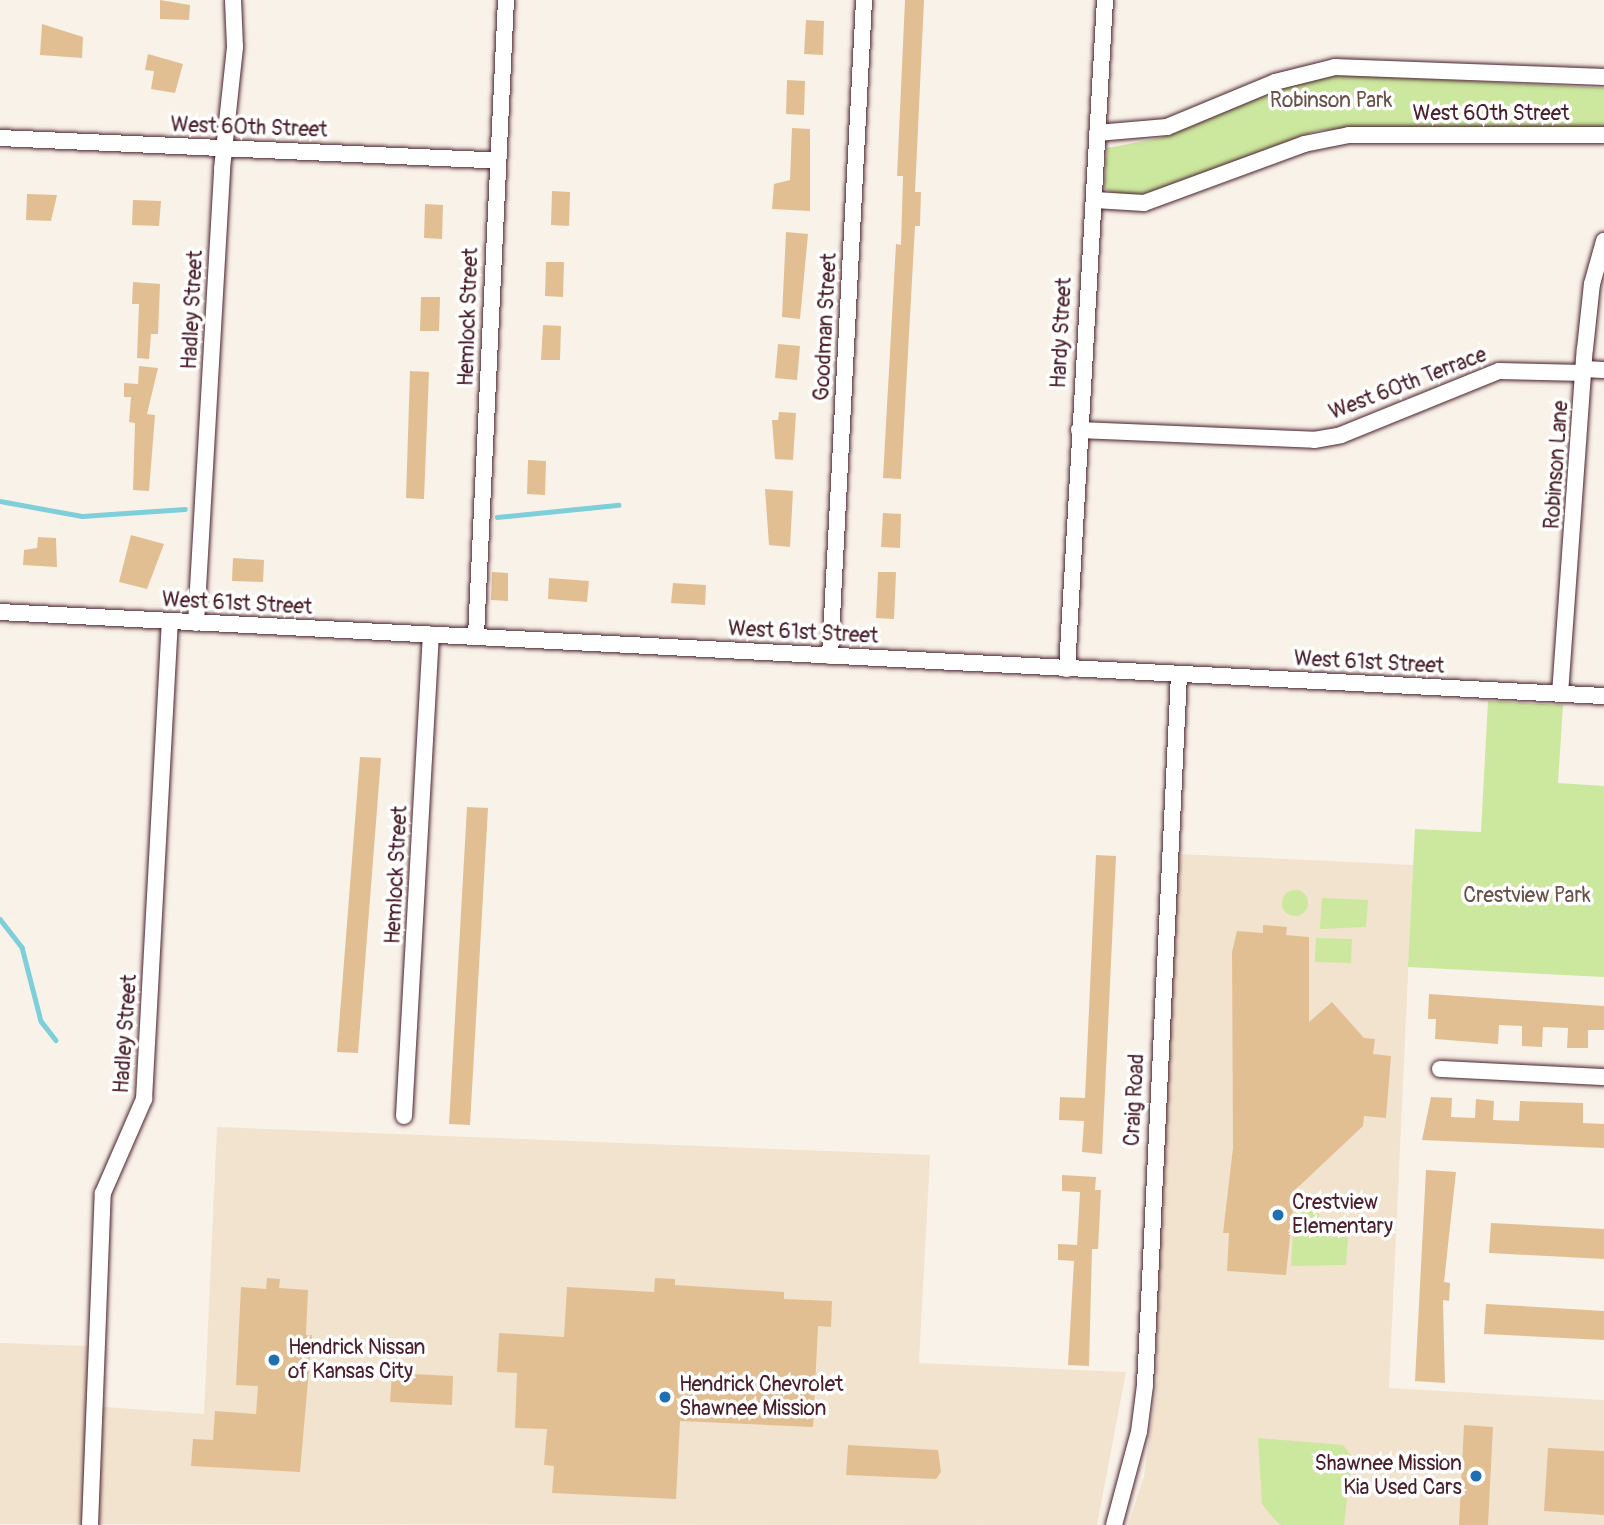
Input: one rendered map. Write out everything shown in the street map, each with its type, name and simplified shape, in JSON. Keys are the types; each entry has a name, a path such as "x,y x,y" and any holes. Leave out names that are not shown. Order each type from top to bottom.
{"street":[{"name":"Hadley Street","path":"196,623 225,149 235,47 233,0"},
{"name":"Hemlock Street","path":"476,636 506,0"},
{"name":"Goodman Street","path":"830,656 864,0"},
{"name":"Hardy Street","path":"1067,669 1105,0"},
{"name":"West 60th Street","path":"1097,133 1167,127 1275,82 1335,67 1604,77"},
{"name":"West 60th Street","path":"1095,200 1144,203 1304,145 1349,135 1604,135"},
{"name":"West 60th Street","path":"0,138 497,161"},
{"name":"Robinson Lane","path":"1560,694 1591,284 1604,241"},
{"name":"West 60th Terrace","path":"1079,430 1314,440 1353,430 1499,371 1604,370"},
{"name":"West 61st Street","path":"0,612 1604,696"},
{"name":"Hadley Street","path":"90,1525 103,1193 144,1099 170,622"},
{"name":"Hemlock Street","path":"404,1116 431,635"},
{"name":"Craig Road","path":"1114,1525 1139,1432 1145,1385 1179,674"},
{"path":"1440,1069 1604,1077"}],"shaded area":[{"name":"Crestview Elementary","path":"1179,854 1413,865 1389,1388 1604,1400 1604,1525 1128,1525 1144,1476 1157,1384 1157,1270"},
{"path":"217,1127 930,1155 919,1363 1126,1372 1097,1525 0,1524 0,1343 89,1346 90,1406 204,1414"}],"green space":[{"name":"Robinson Park","path":"1333,74 1604,88 1604,127 1318,130 1148,193 1119,196 1104,188 1107,148 1160,138 1307,78"},
{"name":"Crestview Park","path":"1488,701 1563,705 1558,783 1604,786 1604,977 1408,967 1415,829 1481,832"},
{"path":"1295,890 1304,894 1308,903 1304,912 1295,916 1286,912 1282,903 1286,894"},
{"path":"1322,898 1368,900 1366,927 1320,929"},
{"path":"1316,938 1352,939 1351,963 1315,962"},
{"path":"1295,1198 1318,1200 1320,1236 1348,1237 1346,1265 1291,1266"},
{"path":"1258,1438 1343,1445 1352,1457 1344,1525 1281,1525 1274,1519 1262,1504"}],"building":[{"path":"160,0 190,5 189,20 160,19"},
{"path":"905,0 924,0 915,192 921,192 920,226 915,226 901,479 883,478 896,244 901,245 903,176 897,176"},
{"path":"806,20 824,21 823,55 804,54"},
{"path":"42,24 83,37 82,58 40,55"},
{"path":"148,54 183,64 175,93 151,89 154,71 145,70"},
{"path":"787,80 805,81 804,115 786,114"},
{"path":"792,128 810,129 810,211 772,209 774,184 790,180"},
{"path":"552,191 570,192 569,226 551,225"},
{"path":"27,194 57,195 51,221 26,220"},
{"path":"133,200 161,201 159,226 132,225"},
{"path":"425,204 443,205 442,239 424,238"},
{"path":"786,232 808,234 800,319 782,317"},
{"path":"546,262 564,262 563,297 545,296"},
{"path":"133,282 160,284 158,334 151,334 149,359 137,358 139,304 132,304"},
{"path":"421,297 440,297 439,331 420,331"},
{"path":"543,325 561,326 560,360 541,360"},
{"path":"778,344 800,346 797,380 775,378"},
{"path":"139,366 158,368 147,414 155,415 149,491 133,490 135,423 129,422 131,397 124,397 124,383 138,384"},
{"path":"410,371 429,372 424,499 406,498"},
{"path":"779,412 796,413 793,460 775,459 772,420 778,420"},
{"path":"528,460 546,461 545,495 527,494"},
{"path":"765,489 793,491 790,547 769,545"},
{"path":"883,513 901,514 900,548 881,547"},
{"path":"131,535 164,544 147,589 119,582"},
{"path":"38,537 56,538 57,567 23,565 24,550 37,548"},
{"path":"233,558 264,560 263,582 232,581"},
{"path":"492,572 508,573 508,601 491,600"},
{"path":"878,572 896,572 894,619 876,618"},
{"path":"549,578 589,581 587,602 548,599"},
{"path":"673,583 706,585 705,605 671,603"},
{"path":"360,757 381,758 358,1053 337,1052"},
{"path":"467,807 488,808 470,1125 449,1124"},
{"path":"1096,855 1116,856 1102,1154 1082,1152 1084,1121 1059,1120 1060,1097 1085,1098"},
{"name":"Crestview Elementary","path":"1263,925 1287,927 1286,935 1309,937 1309,1022 1332,1002 1364,1038 1375,1039 1373,1054 1391,1056 1386,1118 1364,1116 1363,1126 1295,1190 1286,1275 1227,1271 1229,1233 1223,1233 1233,1148 1232,952 1237,931 1263,933"},
{"path":"1429,994 1604,1006 1604,1030 1588,1030 1588,1048 1567,1048 1568,1028 1543,1027 1542,1047 1522,1046 1522,1026 1499,1025 1498,1044 1435,1039 1436,1019 1428,1019"},
{"path":"1431,1097 1452,1098 1451,1117 1475,1118 1476,1099 1494,1101 1493,1120 1519,1121 1520,1101 1583,1103 1583,1123 1604,1124 1604,1148 1422,1140"},
{"path":"1426,1170 1456,1172 1444,1282 1450,1283 1449,1301 1443,1300 1445,1383 1415,1381"},
{"path":"1062,1175 1096,1177 1095,1190 1101,1190 1098,1249 1092,1249 1089,1366 1068,1365 1074,1261 1058,1260 1058,1244 1077,1245 1080,1192 1062,1191"},
{"path":"1491,1223 1604,1229 1604,1259 1489,1253"},
{"name":"Hendrick Nissan of Kansas City","path":"267,1278 280,1279 279,1288 308,1290 306,1335 312,1335 300,1472 191,1466 193,1439 213,1440 215,1411 256,1414 258,1386 236,1385 241,1287 266,1289"},
{"name":"Hendrick Chevrolet Shawnee Mission","path":"655,1278 675,1279 675,1285 784,1292 784,1299 832,1301 831,1327 818,1326 813,1427 680,1421 676,1499 552,1493 554,1466 544,1465 547,1429 515,1428 517,1373 497,1372 499,1333 564,1337 567,1287 654,1292"},
{"path":"1486,1304 1604,1311 1604,1340 1484,1334"},
{"path":"392,1373 453,1376 452,1405 390,1402"},
{"name":"Shawnee Mission Kia Used Cars","path":"1464,1425 1493,1427 1488,1525 1459,1525"},
{"path":"848,1445 938,1450 941,1472 936,1479 846,1475"},
{"path":"1548,1448 1604,1451 1604,1515 1544,1511"}],"waterway":[{"path":"0,501 82,516 185,509"},
{"path":"497,517 618,505"},
{"path":"0,919 22,947 41,1021 56,1040"}],"place":[{"name":"Crestview Elementary","path":"1278,1215"},
{"name":"Hendrick Nissan of Kansas City","path":"274,1360"},
{"name":"Hendrick Chevrolet Shawnee Mission","path":"665,1397"},
{"name":"Shawnee Mission Kia Used Cars","path":"1476,1476"}]}
